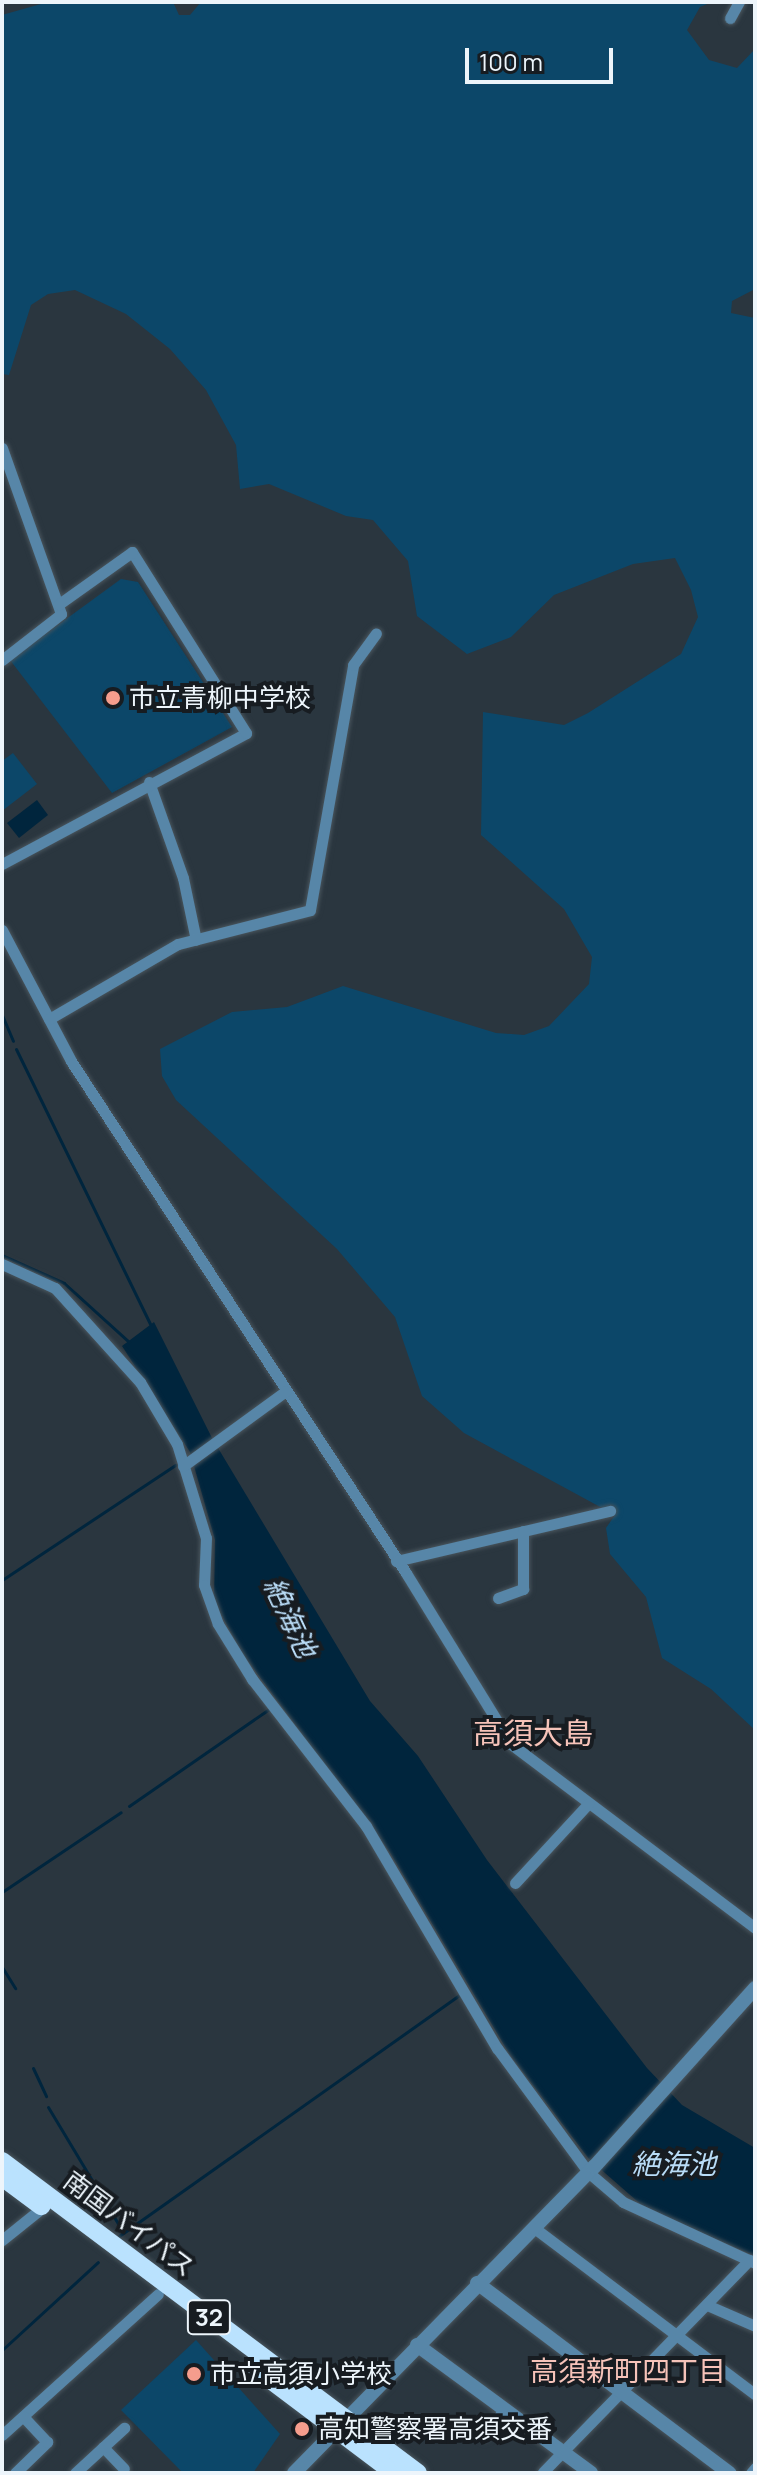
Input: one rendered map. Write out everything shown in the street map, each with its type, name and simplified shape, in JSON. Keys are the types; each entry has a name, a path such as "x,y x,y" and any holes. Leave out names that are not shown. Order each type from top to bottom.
{"highway":[{"name":"南国バイパス","path":"2,2161 340,2424 394,2473"},
{"name":"南国バイパス","path":"2,2177 158,2294 340,2424 418,2473"}],"street":[{"path":"730,18 739,2"},
{"path":"2,448 61,614 2,660"},
{"path":"2,864 149,782 246,733 132,552 59,604"},
{"path":"49,1019 178,944 310,910 353,665 376,633"},
{"path":"149,782 183,878 196,940"},
{"path":"2,930 49,1019 511,1744 755,1928"},
{"path":"2,1264 55,1288 91,1323 140,1382 186,1465 206,1538 204,1585 218,1624 252,1679 366,1826 489,2036 591,2170 623,2202 752,2262 543,2472"},
{"path":"186,1465 286,1391"},
{"path":"396,1561 610,1511"},
{"path":"498,1598 523,1589 523,1531"},
{"path":"515,1883 588,1804"},
{"path":"294,2473 591,2170 666,2083 755,1988"},
{"path":"2,2240 43,2207"},
{"path":"533,2227 755,2394"},
{"path":"477,2283 729,2473"},
{"path":"2,2435 158,2294"},
{"path":"707,2305 755,2326"},
{"path":"417,2345 591,2473"},
{"path":"484,2435 505,2409"},
{"path":"15,2473 47,2442 23,2416"},
{"path":"75,2473 124,2428"},
{"path":"103,2447 124,2469"},
{"path":"751,2473 755,2468"}],"shaded area":[{"path":"48,2 173,2 179,15 190,15 201,2 712,2 700,7 687,30 709,60 737,68 755,49 755,289 732,301 731,313 755,318 755,1730 711,1689 662,1658 646,1597 610,1554 606,1528 615,1515 464,1433 422,1396 395,1317 337,1249 176,1100 162,1076 160,1049 232,1012 287,1007 343,986 496,1033 524,1035 549,1026 589,984 592,957 564,909 481,835 483,712 564,725 588,713 681,654 698,617 691,590 675,558 633,564 554,595 511,637 467,654 417,616 408,561 373,520 346,516 269,484 240,489 236,445 206,390 170,349 126,314 75,290 48,294 31,305 9,375 2,374 2,15"},
{"name":"市立青柳中学校","path":"121,579 138,582 232,727 112,793 10,660"},
{"path":"13,753 37,784 2,811 2,761"},
{"name":"市立高須小学校","path":"196,2340 280,2434 253,2473 183,2473 121,2410"}],"water":[{"path":"37,800 48,815 19,838 7,823"},
{"name":"絶海池","path":"154,1322 212,1438 370,1701 418,1756 487,1860 647,2068 682,2105 755,2148 755,2256 645,2208 589,2159 510,2055 389,1851 242,1653 214,1601 215,1540 190,1452 122,1346"}],"waterway":[{"path":"2,1015 13,1041"},
{"path":"16,1049 150,1324"},
{"path":"2,1255 64,1283 129,1342"},
{"path":"2,1580 175,1465"},
{"path":"129,1806 269,1709"},
{"path":"2,1892 121,1812"},
{"path":"2,1967 15,1988"},
{"path":"119,2236 459,1995"},
{"path":"33,2068 46,2096"},
{"path":"48,2107 122,2230"},
{"path":"2,2350 98,2262"}],"place":[{"name":"市立青柳中学校","path":"113,698"},
{"name":"市立高須小学校","path":"194,2374"},
{"name":"高知警察署高須交番","path":"302,2429"}],"district":[{"name":"高須大島","path":"533,1733"},
{"name":"高須新町四丁目","path":"628,2370"}]}
